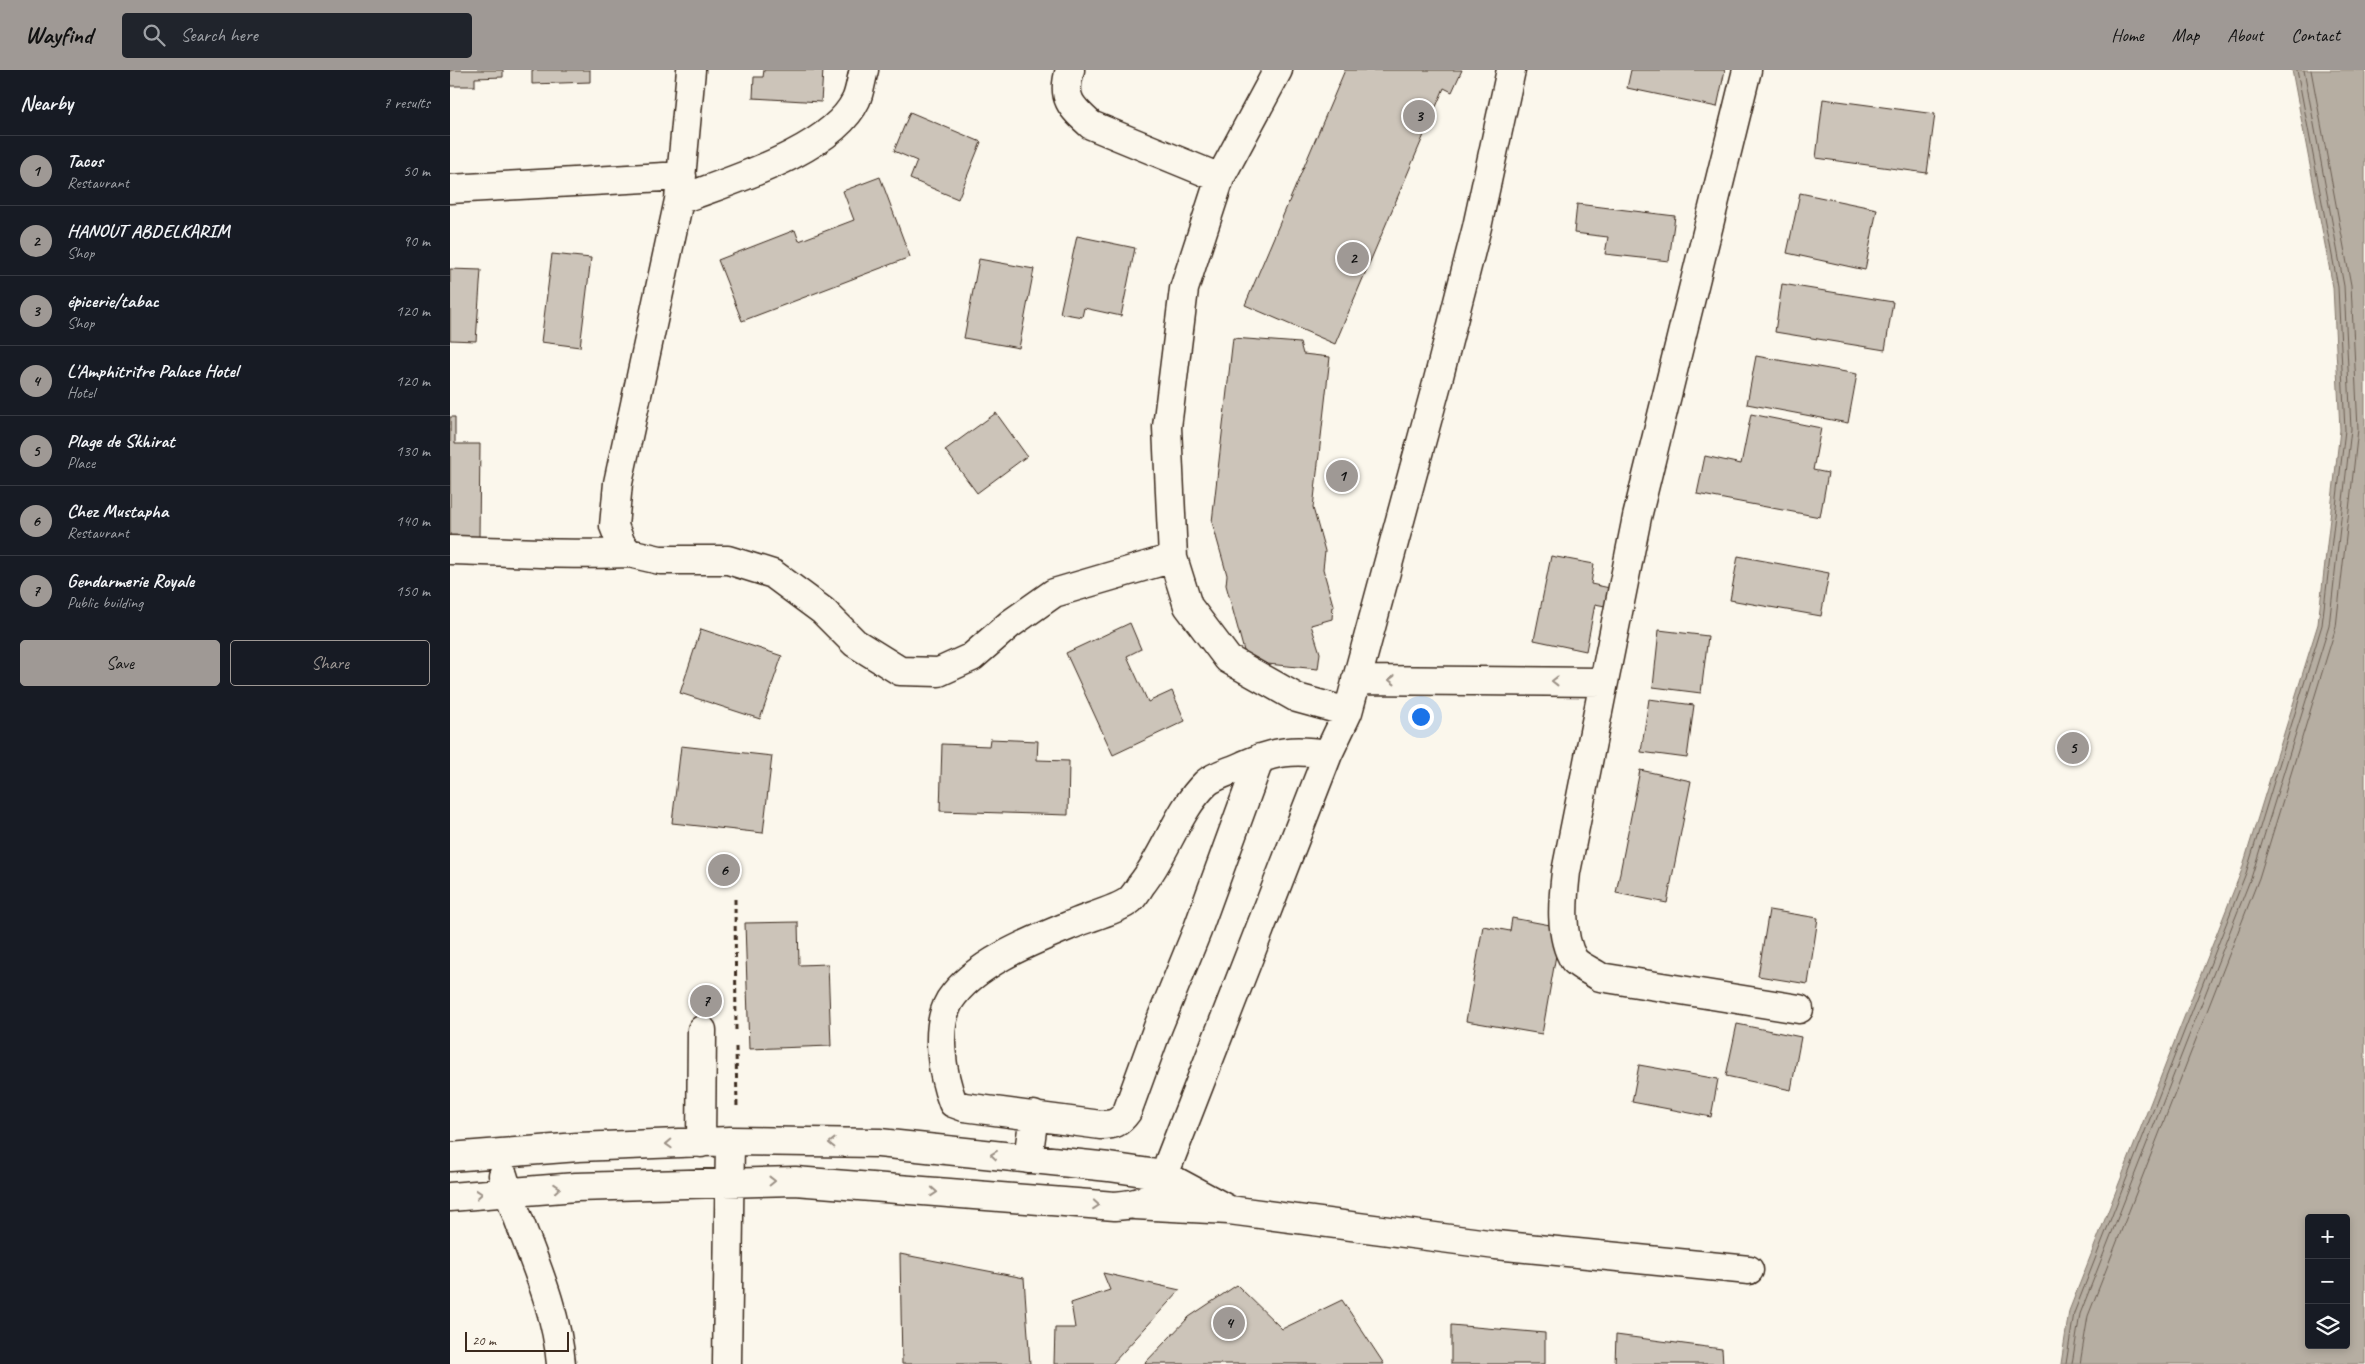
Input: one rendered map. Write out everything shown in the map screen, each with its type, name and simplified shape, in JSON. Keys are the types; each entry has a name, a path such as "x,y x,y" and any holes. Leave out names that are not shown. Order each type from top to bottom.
{"street":[{"path":"629,553 621,544 614,526 618,483 681,188 691,70"},
{"path":"450,189 681,188 752,172 816,143 840,122 856,100 864,70"},
{"path":"1070,70 1066,83 1068,100 1076,112 1091,125 1220,178"},
{"path":"1278,70 1220,178 1184,289 1168,427 1173,558 1188,606 1228,659 1297,698 1348,712"},
{"path":"1135,1204 1149,1199 1158,1188 1164,1175 1328,754 1348,712 1438,380 1477,227 1510,70"},
{"path":"1747,70 1637,517 1564,887 1564,930 1574,960 1600,977 1799,1009"},
{"path":"450,550 542,552 579,556 629,553 660,560 728,560 773,574 823,611 855,643 900,671 939,672 972,657 1010,624 1054,593 1173,558"},
{"path":"1356,680 1603,682"},
{"path":"1260,758 1197,930 1158,1027 1127,1112 1117,1124 1106,1125 964,1107 953,1103 946,1085 940,1030 949,1001 962,985 991,963 1058,930 1129,901 1154,869 1190,803 1207,782 1260,758 1283,751 1300,750 1328,754"},
{"path":"701,1143 702,1030"},
{"path":"1028,1159 1034,1115"},
{"path":"450,1157 497,1155 578,1147 734,1141 879,1143 1110,1167 1164,1175 1229,1210"},
{"path":"727,1364 730,1182 734,1141"},
{"path":"497,1155 508,1192 543,1287 560,1348 561,1364"},
{"path":"450,1197 508,1192 795,1181 1115,1206 1135,1204 1229,1210 1496,1245 1749,1270"}],"path":[{"path":"735,899 736,1035"},
{"path":"734,1141 736,1045"}],"water":[{"path":"2292,70 2365,70 2365,1364 2061,1364 2069,1311 2241,872 2318,624 2340,430 2333,287"}],"building":[{"path":"450,70 503,70 503,77 475,78 475,86 450,86"},
{"path":"532,70 590,70 590,82 532,84"},
{"path":"764,70 823,70 821,102 753,98 754,77 763,77"},
{"path":"1345,70 1462,70 1452,92 1444,88 1335,344 1245,305"},
{"path":"1631,70 1725,70 1717,107 1627,88"},
{"path":"1823,99 1935,114 1927,173 1816,158"},
{"path":"910,112 981,142 958,199 910,179 917,161 894,151"},
{"path":"880,177 910,257 742,321 718,260 795,230 799,241 854,220 843,191"},
{"path":"1800,193 1877,209 1865,270 1787,253"},
{"path":"1577,204 1675,216 1669,261 1605,254 1608,237 1574,233"},
{"path":"1077,236 1135,248 1121,316 1084,308 1082,317 1060,313"},
{"path":"552,254 591,258 580,347 541,342"},
{"path":"979,259 1034,269 1019,348 964,338"},
{"path":"450,269 481,270 476,341 450,340"},
{"path":"1782,284 1893,302 1885,350 1775,332"},
{"path":"1233,338 1300,343 1303,354 1330,357 1313,508 1325,551 1323,569 1333,605 1332,619 1311,625 1320,653 1318,669 1247,662 1226,585 1227,575 1212,522"},
{"path":"1756,356 1857,374 1848,423 1747,404"},
{"path":"996,413 1027,456 977,493 945,450"},
{"path":"1751,414 1821,428 1813,470 1828,473 1820,517 1697,494 1705,456 1741,464"},
{"path":"450,417 455,417 455,444 480,444 479,537 450,536"},
{"path":"1551,556 1594,564 1591,584 1619,590 1615,608 1595,604 1586,651 1534,640"},
{"path":"1738,556 1829,573 1821,616 1730,600"},
{"path":"1130,623 1141,649 1127,656 1148,702 1172,691 1185,721 1113,755 1066,653"},
{"path":"701,629 782,656 760,719 680,693"},
{"path":"1659,630 1708,636 1701,693 1653,687"},
{"path":"1649,699 1694,705 1687,758 1641,752"},
{"path":"990,739 1038,741 1037,760 1069,761 1068,815 940,811 942,744 989,746"},
{"path":"681,746 772,756 763,833 672,823"},
{"path":"1640,770 1691,781 1667,903 1616,893"},
{"path":"1769,910 1818,918 1808,984 1758,976"},
{"path":"1512,918 1561,927 1542,1034 1466,1021 1483,926 1510,931"},
{"path":"798,922 799,965 828,964 831,1046 749,1049 745,923"},
{"path":"1737,1024 1801,1037 1791,1090 1726,1076"},
{"path":"1639,1065 1718,1079 1711,1117 1632,1102"},
{"path":"900,1254 1024,1278 1030,1364 902,1364"},
{"path":"1103,1273 1180,1290 1112,1364 1054,1364 1055,1328 1075,1328 1071,1303 1110,1290"},
{"path":"1237,1285 1282,1329 1342,1300 1384,1364 1144,1364 1189,1317"},
{"path":"1451,1325 1545,1333 1545,1364 1451,1364"},
{"path":"1616,1335 1722,1349 1723,1364 1615,1364"}],"place":[{"name":"épicerie/tabac","path":"1419,116"},
{"name":"HANOUT ABDELKARIM","path":"1353,258"},
{"name":"Tacos","path":"1342,476"},
{"name":"Plage de Skhirat","path":"2073,748"},
{"name":"Chez Mustapha","path":"724,870"},
{"name":"Gendarmerie Royale","path":"706,1001"},
{"name":"L'Amphitritre Palace Hotel","path":"1229,1323"}]}
